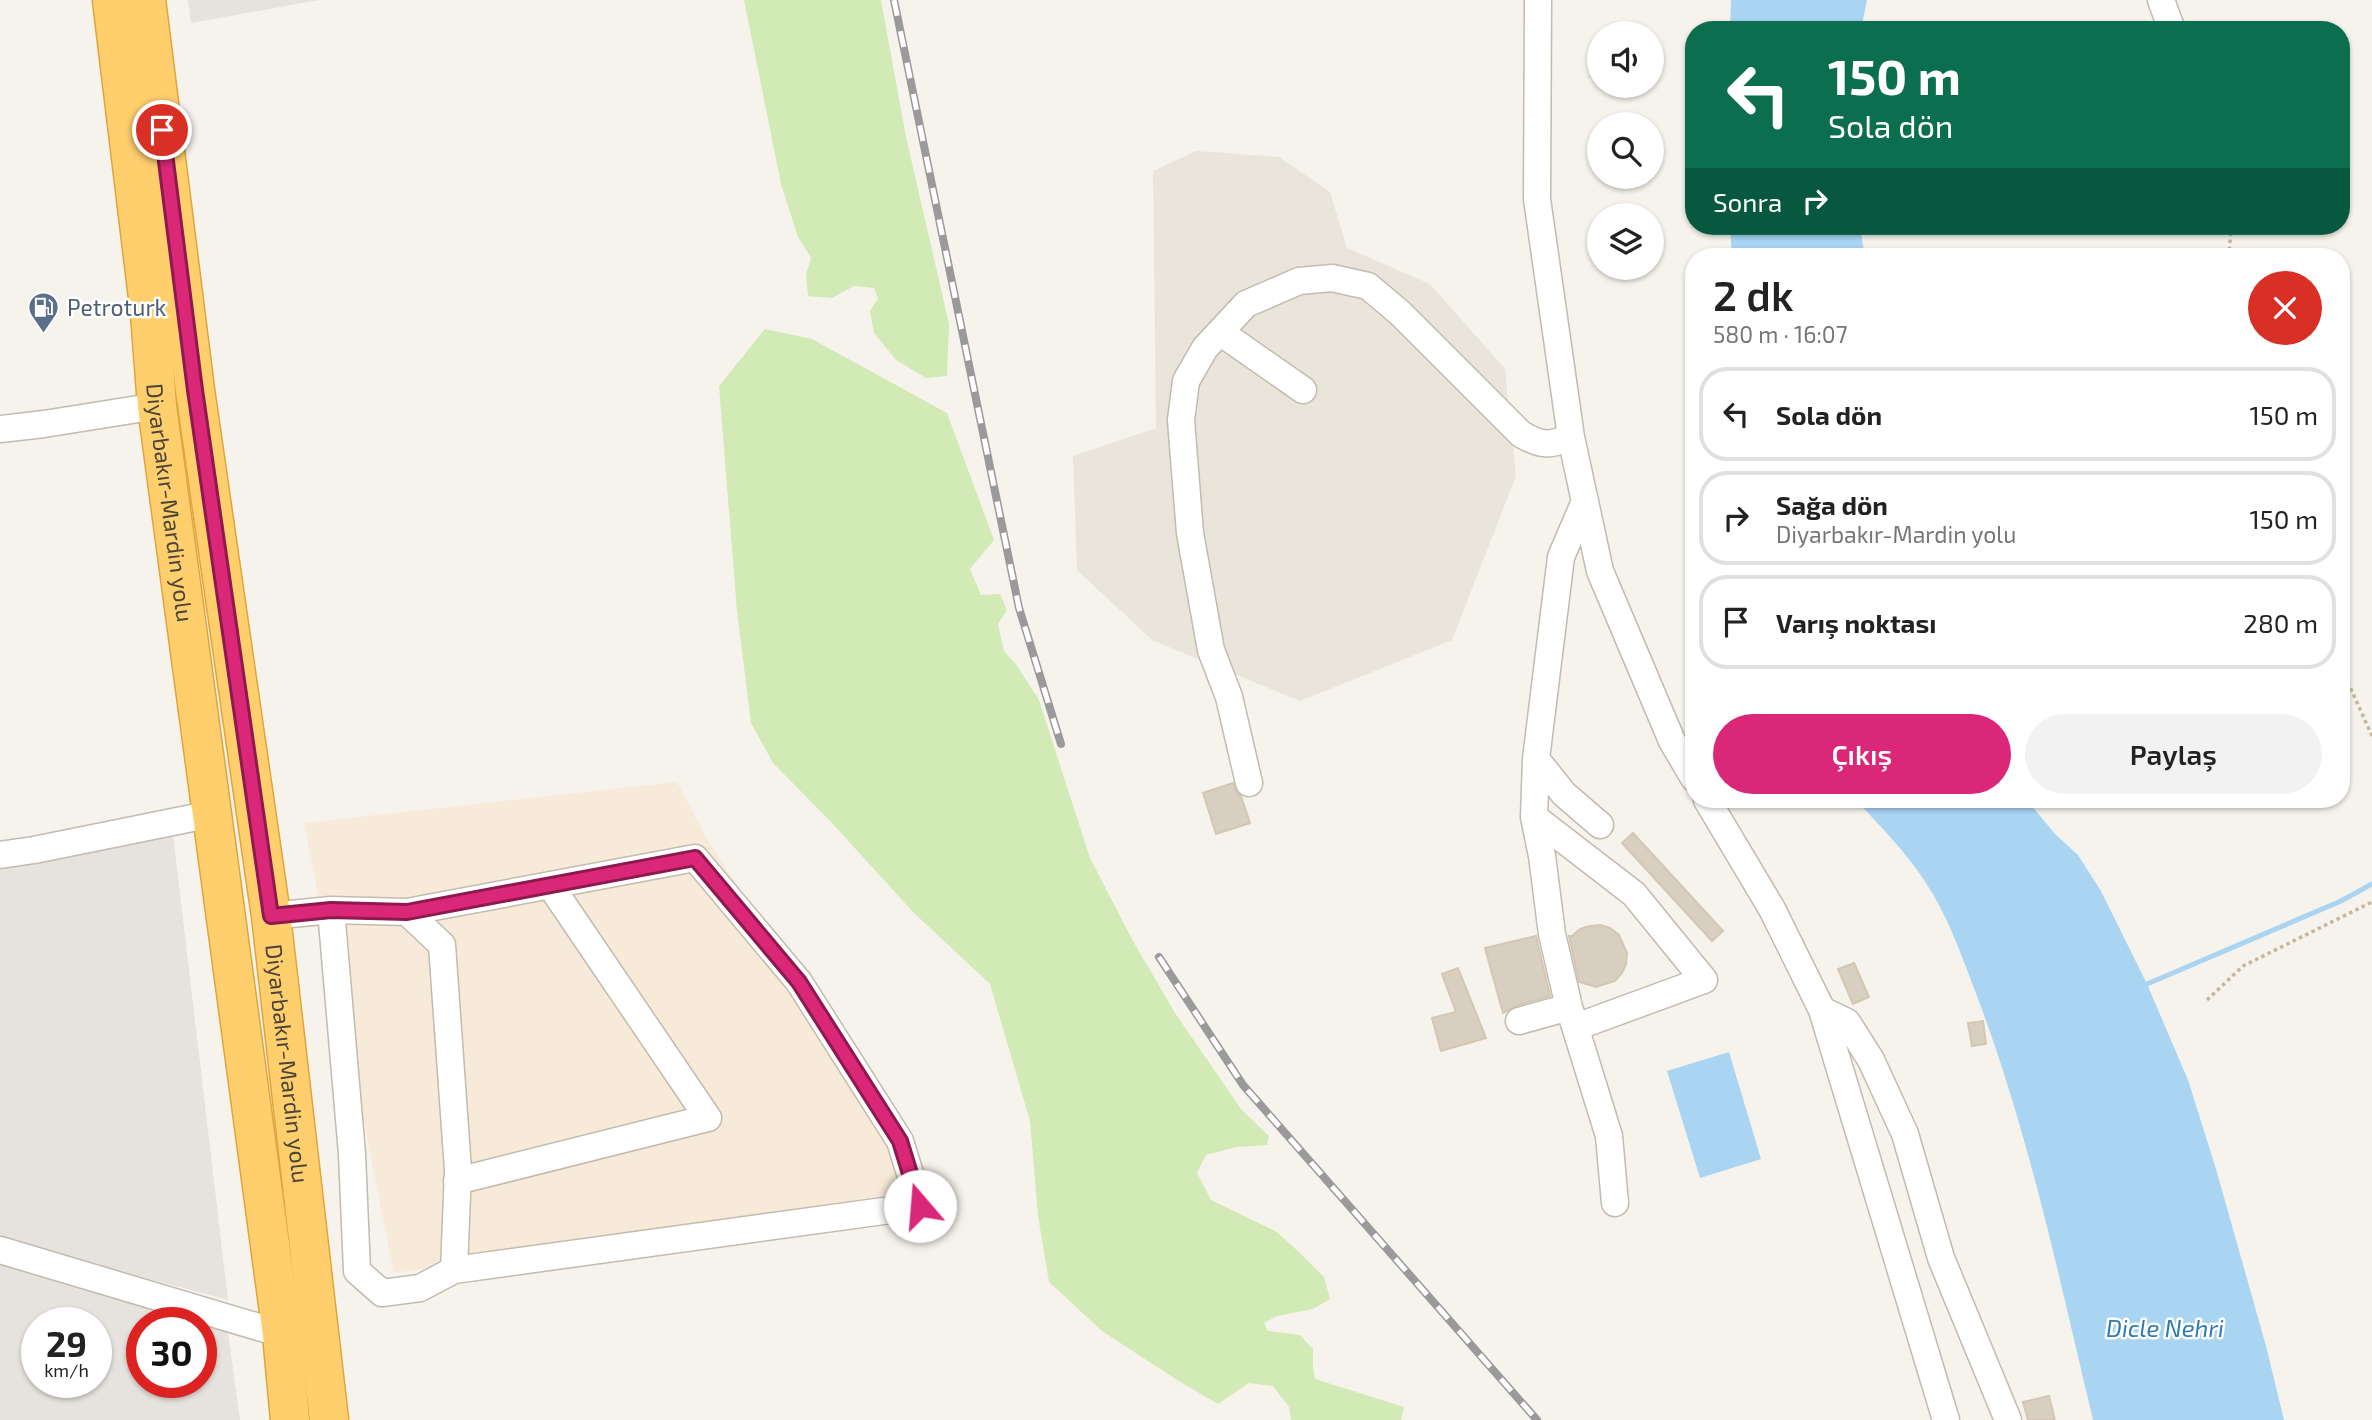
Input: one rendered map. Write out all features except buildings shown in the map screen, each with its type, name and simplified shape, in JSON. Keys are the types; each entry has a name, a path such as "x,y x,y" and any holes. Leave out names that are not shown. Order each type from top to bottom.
{"highway":[{"name":"Diyarbakır-Mardin yolu","path":"112,0 150,314 157,405 282,1334 290,1420"},
{"name":"Diyarbakır-Mardin yolu","path":"146,0 195,390 271,916 329,1420"}],"street":[{"path":"1538,0 1537,199 1571,437 1600,571 1672,741 1685,763"},
{"path":"2161,0 2169,21"},
{"path":"1248,782 1229,697 1207,634 1190,533 1181,420 1186,381 1205,348 1245,304 1299,281 1332,278 1368,286 1400,313 1521,434 1537,443 1556,443 1571,437"},
{"path":"1220,332 1303,390"},
{"path":"0,429 157,405"},
{"path":"1585,501 1561,557 1536,759 1534,817 1552,934 1572,1017 1609,1136 1615,1203"},
{"path":"1536,759 1564,794 1600,825"},
{"path":"1712,808 1772,909 1822,1010 1946,1420"},
{"path":"0,855 212,814"},
{"path":"1519,1021 1572,1017 1704,980 1633,894 1534,817"},
{"path":"271,916 331,910 407,912 695,858 806,993 900,1141 920,1206 454,1270 420,1287 382,1293 357,1271 352,1154 331,910"},
{"path":"457,1181 708,1118 550,885"},
{"path":"407,912 442,945 457,1181 454,1270"},
{"path":"1822,1010 1847,1022 1871,1060 1905,1134 1941,1258 2008,1420"},
{"path":"0,1250 282,1334"}],"path":[{"path":"2350,686 2372,736"},
{"path":"2207,1000 2243,966 2372,902"}],"shaded area":[{"path":"188,0 319,0 191,23"},
{"path":"1196,151 1279,157 1330,192 1347,248 1430,284 1505,369 1516,476 1452,640 1300,701 1152,640 1077,570 1073,456 1156,428 1153,171"},
{"path":"677,782 708,841 938,1187 394,1273 304,823"},
{"path":"173,834 228,1300 0,1239 0,869"},
{"path":"0,1258 166,1307 126,1307 126,1398 217,1398 217,1322 227,1325 240,1420 0,1420"}],"green space":[{"path":"744,0 881,0 906,137 949,324 947,376 926,378 896,360 874,333 870,311 878,298 874,288 854,286 832,298 808,296 806,275 811,258 798,237 781,184"},
{"path":"765,329 812,339 947,413 994,540 970,569 981,595 1000,594 1007,610 998,624 1004,651 1039,700 1090,858 1133,941 1175,1013 1241,1109 1269,1136 1267,1145 1237,1147 1206,1155 1197,1173 1211,1200 1277,1232 1324,1277 1330,1299 1313,1309 1277,1316 1264,1323 1268,1331 1300,1335 1313,1349 1315,1379 1404,1407 1401,1420 1291,1420 1289,1407 1273,1386 1249,1383 1218,1404 1102,1331 1049,1282 1038,1216 1030,1121 990,984 914,913 773,763 751,723 737,611 719,386"}],"water":[{"path":"1731,0 1867,0 1863,21 1730,21"},
{"path":"1731,235 1861,235 1864,248 1731,248"},
{"name":"Dicle Nehri","path":"1863,808 2034,808 2055,834 2078,855 2101,891 2147,984 2188,1080 2266,1346 2284,1420 2093,1420 2028,1153 1996,1048 1947,922 1933,893 1900,849"},
{"path":"1729,1052 1761,1159 1700,1178 1667,1071"}],"waterway":[{"path":"2147,984 2341,901 2372,884"}],"railway":[{"path":"894,0 1019,608 1061,744"},
{"path":"1159,957 1243,1085 1537,1420"}],"place":[{"name":"Petroturk","path":"44,334"}],"route":[{"path":"162,130 195,390 271,916 331,910 407,912 695,858 799,982 900,1141 920,1206"}]}
